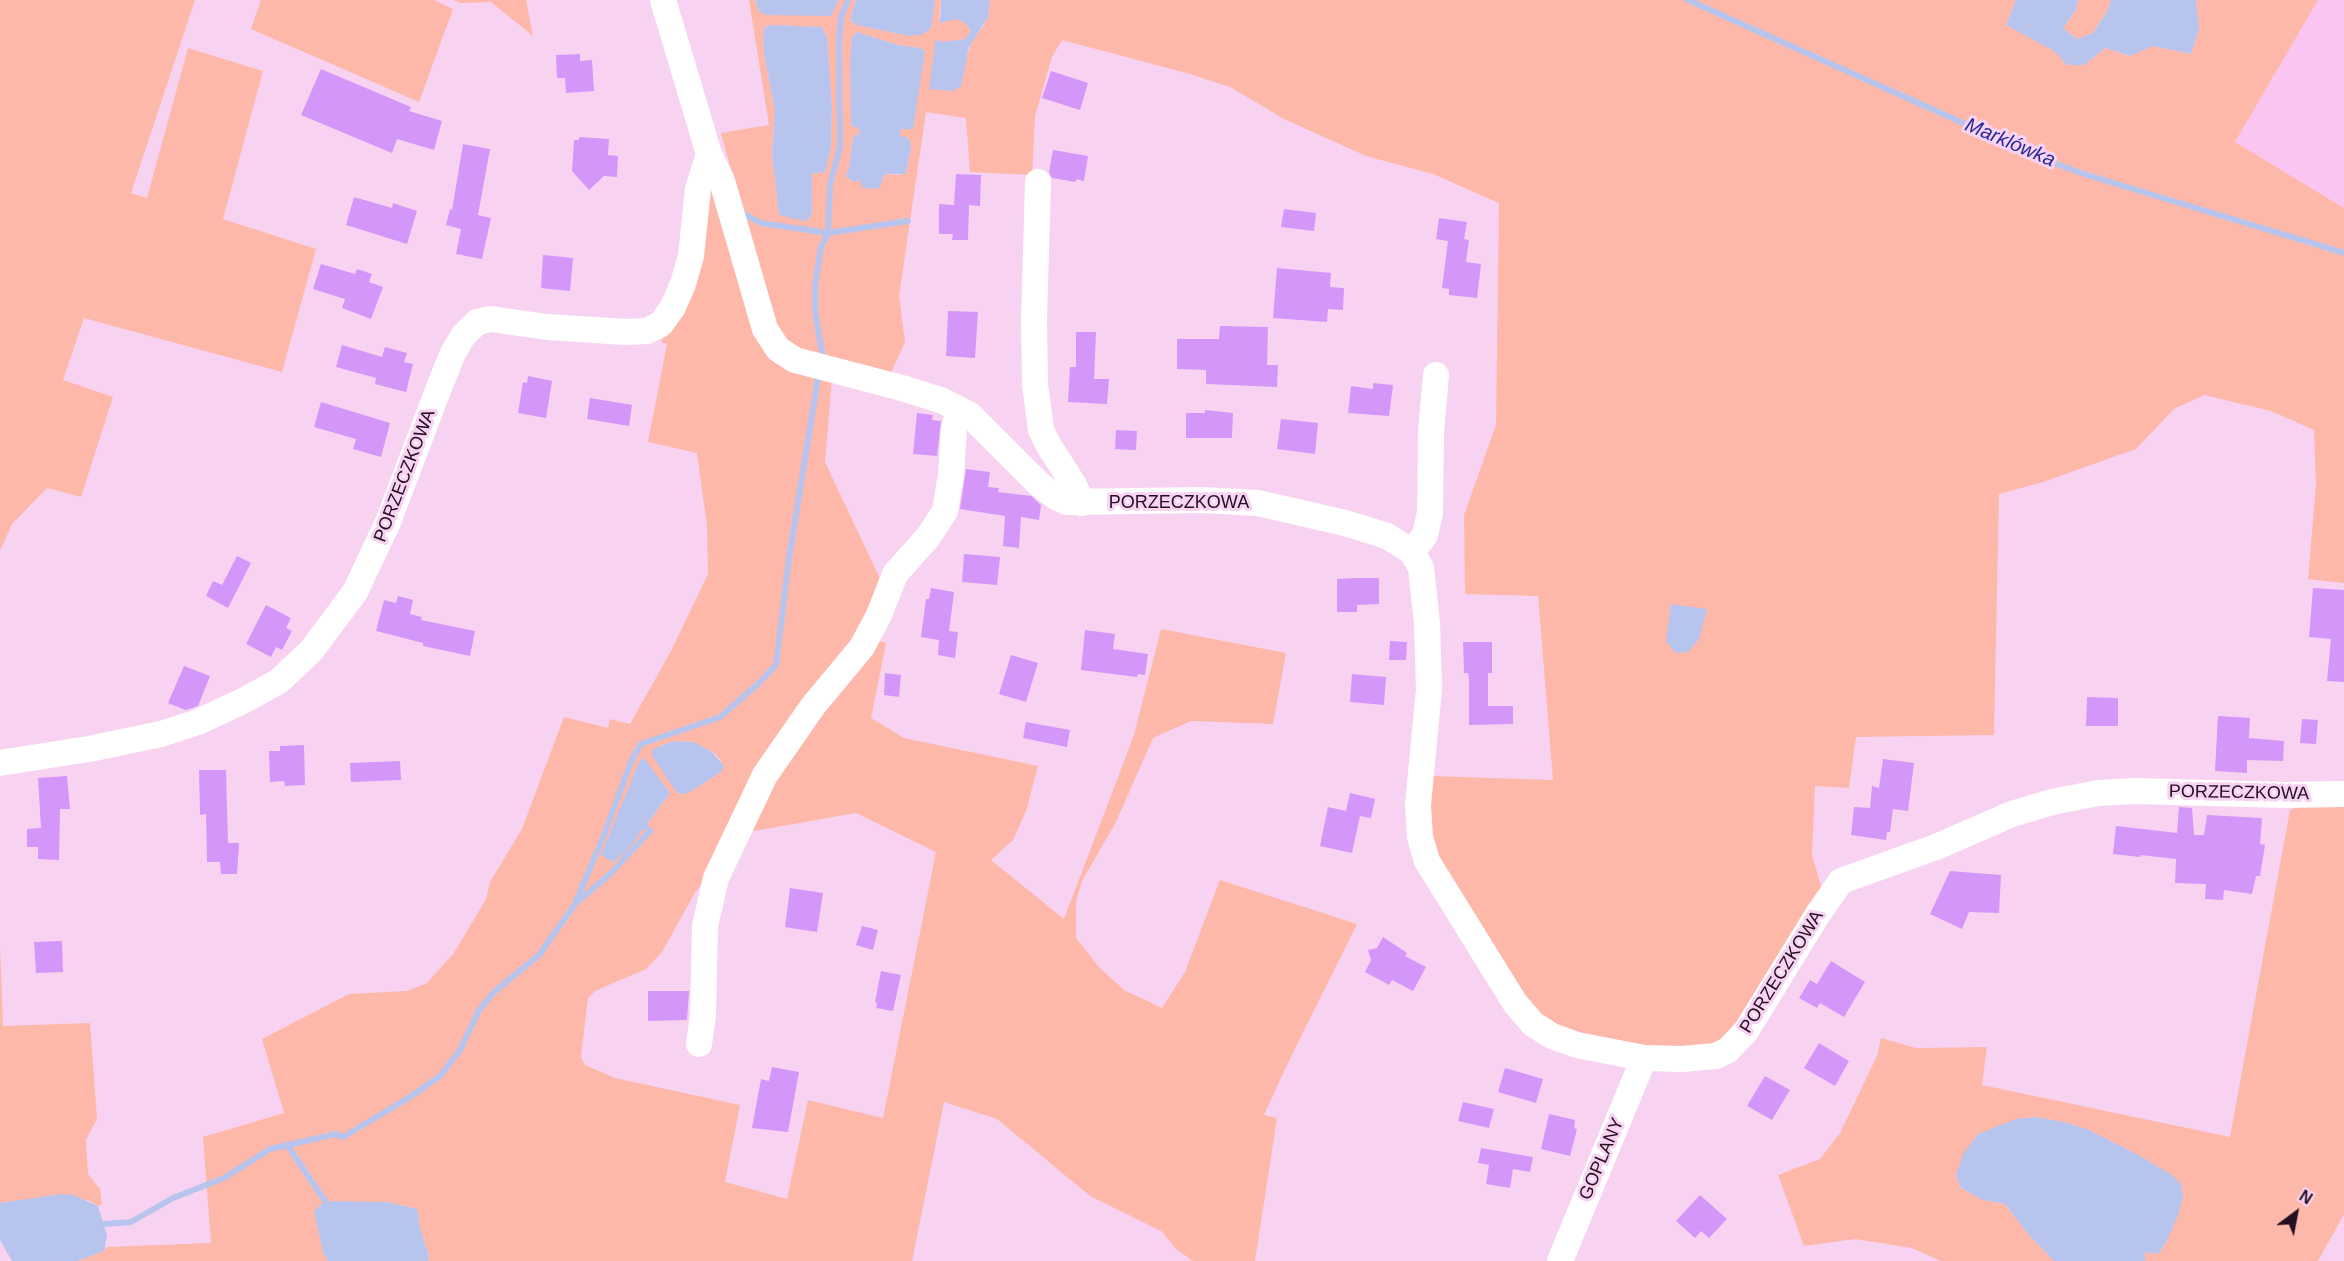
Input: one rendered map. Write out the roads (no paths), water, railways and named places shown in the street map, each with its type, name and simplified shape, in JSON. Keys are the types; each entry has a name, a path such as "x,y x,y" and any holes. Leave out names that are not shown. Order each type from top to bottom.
{"street":[{"name":"PORZECZKOWA","path":"663,0 709,154 722,181 765,329 778,349 795,360 902,388 943,401 959,409 970,415 1046,490 1067,502 1202,500 1258,503 1345,523 1387,536 1412,552 1421,568 1427,623 1429,689 1418,805 1420,837 1427,861 1515,1002 1533,1024 1552,1036 1577,1045 1644,1058 1716,1056 1728,1050 1746,1031 1841,881 1925,851 2012,814 2052,802 2107,792 2344,794"},
{"name":"PORZECZKOWA","path":"0,763 89,749 160,734 198,722 279,681 311,651 355,592 388,522 440,385 453,353 463,336 477,322 491,319 548,327 625,332 647,331 661,324 673,307 691,256 698,189 709,154"},
{"name":"PORZECZKOWA","path":"1038,182 1034,320 1035,384 1041,430 1048,446 1074,485 1082,503"},
{"path":"1412,552 1425,535 1430,513 1431,432 1436,375"},
{"path":"699,1044 703,1015 705,926 716,878 771,765 813,706 862,647 879,615 895,574 928,537 945,511 951,475 954,429 959,409"},
{"name":"GOPLANY","path":"1560,1261 1644,1058"}],"water":[{"path":"755,0 839,0 831,16 765,15 759,11"},
{"path":"856,0 935,0 931,28 923,34 909,36 857,25 850,20"},
{"path":"941,0 990,0 988,17 969,47 961,86 953,91 929,89 936,40 943,42 965,39 971,31 965,23 957,19 940,23"},
{"path":"2016,0 2078,0 2076,10 2063,28 2077,39 2093,33 2111,0 2196,0 2199,29 2191,54 2153,46 2130,56 2105,48 2084,65 2067,65 2054,51 2006,25"},
{"path":"770,25 822,27 827,38 832,105 831,147 825,172 812,174 812,212 809,219 804,221 779,215 772,154 775,111 764,54 763,32 765,27"},
{"path":"857,32 925,51 913,129 901,129 900,134 910,141 911,147 906,172 905,174 886,174 880,188 862,187 860,181 852,181 845,176 849,169 853,137 860,133 859,129 851,125 850,62 852,37"},
{"path":"1671,604 1707,609 1699,639 1688,652 1676,653 1666,641"},
{"path":"674,741 693,742 712,752 724,766 721,772 688,793 680,794 674,789 652,755 655,748"},
{"path":"644,758 670,793 626,852 613,862 601,855 640,760"},
{"path":"2035,1117 2087,1129 2142,1157 2173,1176 2181,1184 2183,1197 2178,1215 2167,1241 2158,1254 2145,1252 2145,1261 2054,1261 2028,1234 2005,1204 1983,1200 1961,1188 1956,1175 1963,1154 1978,1134 2016,1119"},
{"path":"60,1194 74,1195 98,1206 107,1236 104,1251 77,1261 12,1261 0,1240 0,1203"},
{"path":"325,1201 387,1202 417,1209 429,1256 428,1261 328,1261 323,1253 314,1211"}],"waterway":[{"path":"822,352 815,311 815,285 821,247 828,233 830,184 840,147 839,40 841,17 848,0"},
{"name":"Marklówka","path":"1688,0 2048,161 2344,253"},
{"path":"744,214 761,223 828,233 908,221"},
{"path":"576,901 602,840 632,759 641,744 720,717 776,665 789,558 818,378"},
{"path":"104,1224 131,1222 173,1198 224,1178 270,1149 336,1134 343,1137 410,1097 440,1076 460,1050 479,1010 494,992 539,955 575,904 611,873 650,831 644,826"},
{"path":"287,1145 325,1201"}]}
